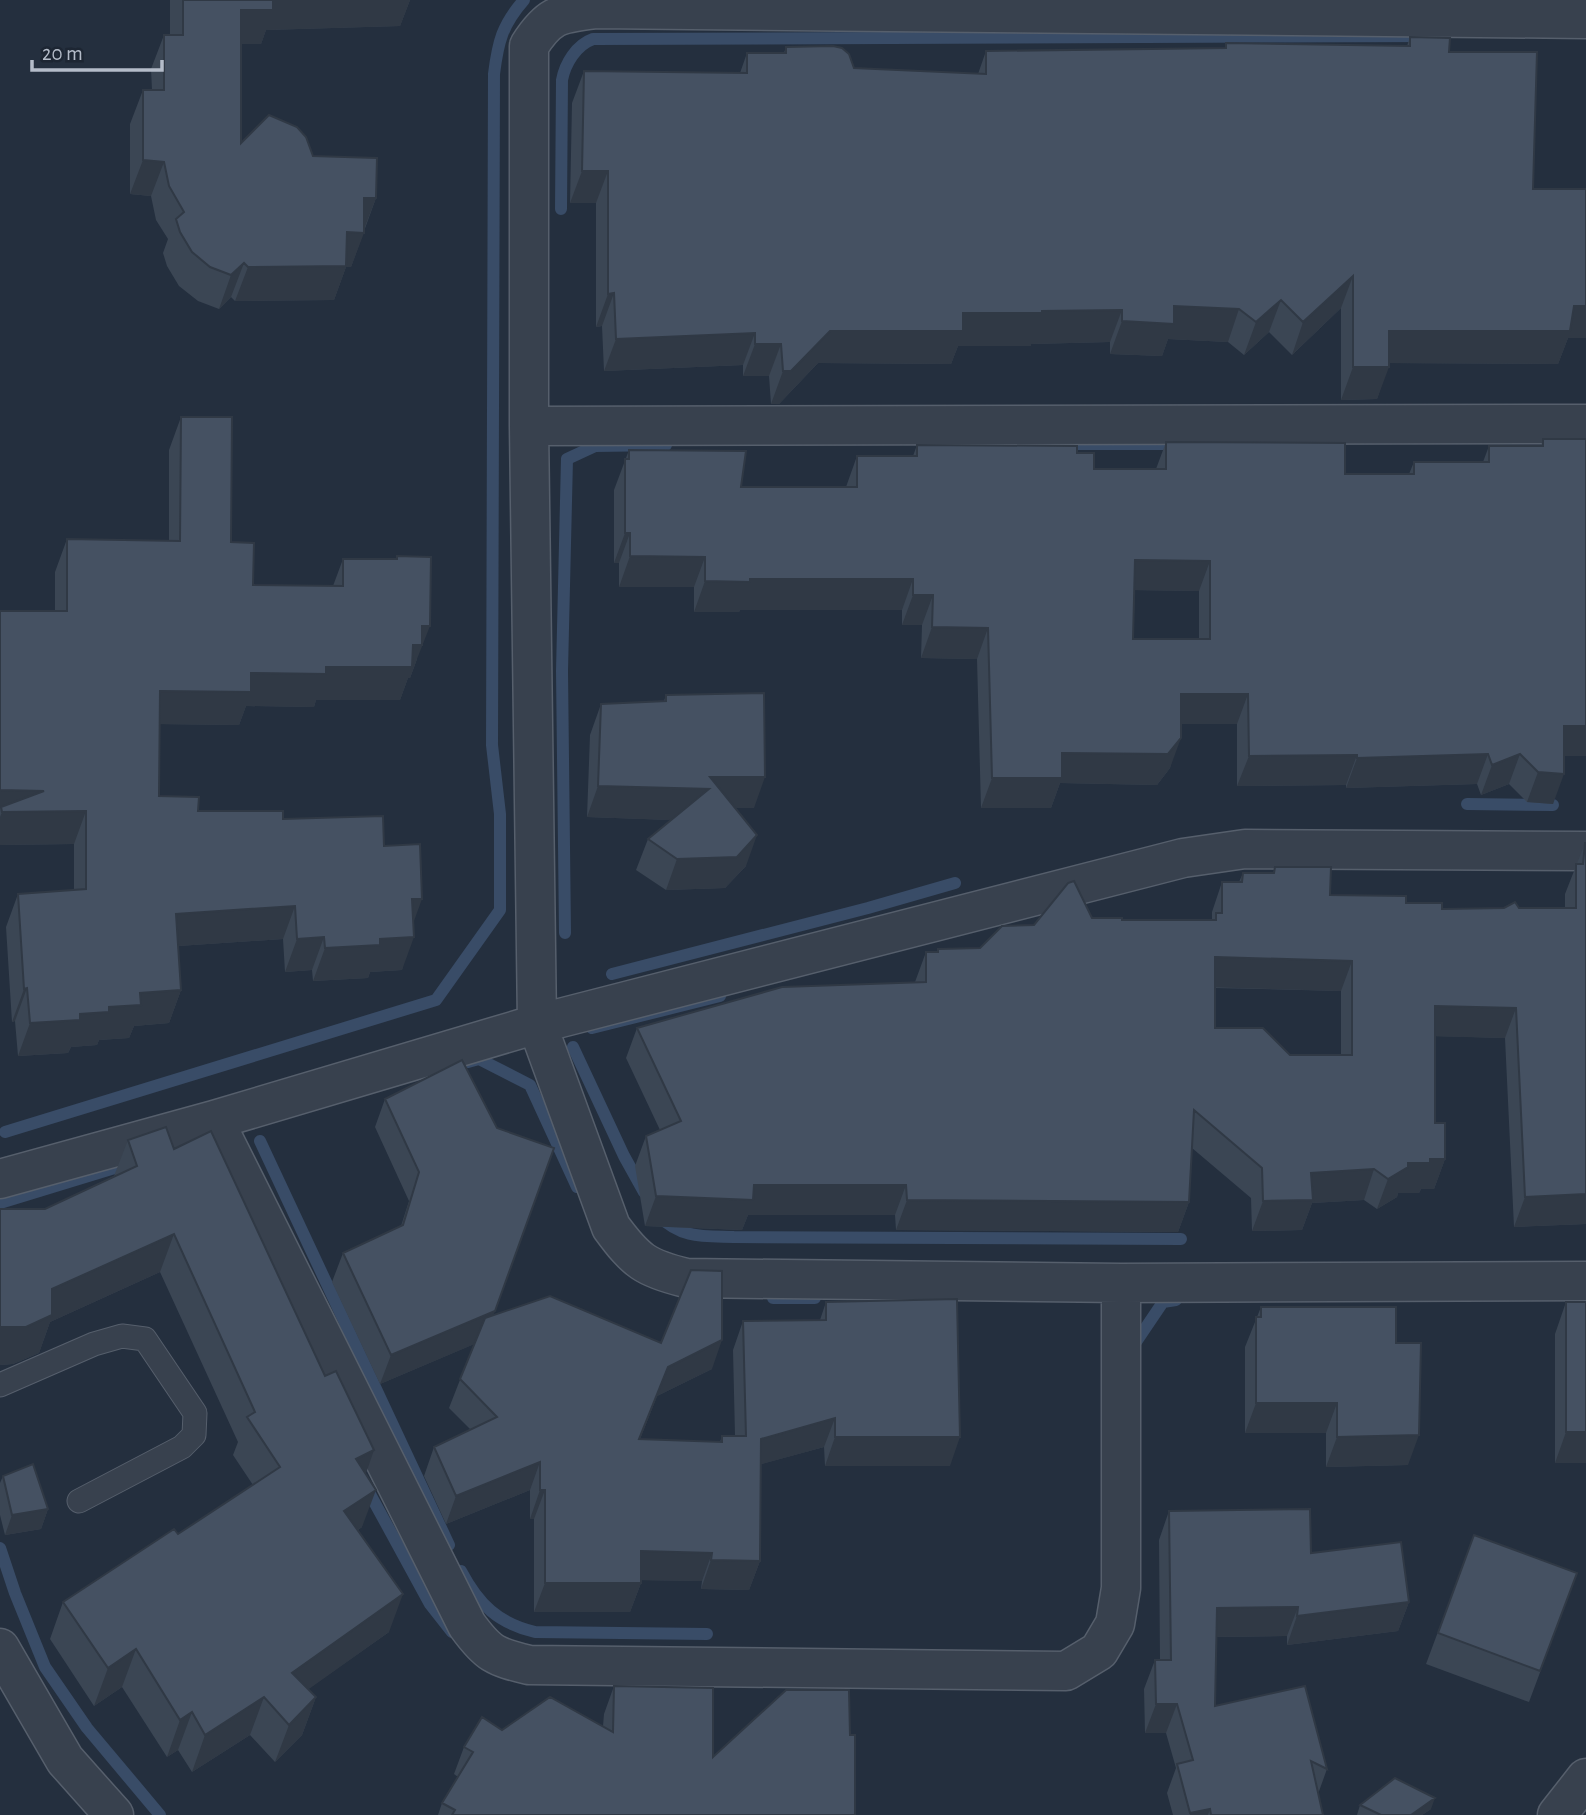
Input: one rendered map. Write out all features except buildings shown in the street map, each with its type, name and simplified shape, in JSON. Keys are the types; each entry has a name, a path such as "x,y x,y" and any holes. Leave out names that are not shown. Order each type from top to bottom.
{"street":[{"path":"1586,19 848,7 596,9 560,14 541,26 528,46 529,426 537,1024 611,1227 630,1253 657,1271 686,1278 1121,1283 1586,1280"},
{"path":"529,426 1586,424"},
{"path":"0,1179 214,1120 537,1024 1183,858 1245,849 1586,851"},
{"path":"214,1120 467,1625 483,1647 501,1659 529,1665 1066,1671 1099,1651 1115,1624 1121,1588 1121,1283"},
{"path":"0,1648 65,1760 114,1815"},
{"path":"1557,1815 1586,1778"}],"lane":[{"path":"0,1385 94,1344 122,1336 145,1339 195,1413 194,1435 182,1447 79,1501"}],"waterway":[{"path":"5,1132 436,1000 500,910 500,814 492,745 494,74 502,34 524,0"},
{"path":"561,209 562,80 572,56 581,46 593,39 1439,36"},
{"path":"982,444 1181,444"},
{"path":"565,933 562,671 567,459 595,446 666,445"},
{"path":"1467,804 1553,805"},
{"path":"612,974 955,883"},
{"path":"592,1028 720,996"},
{"path":"573,1047 624,1156 644,1192"},
{"path":"468,1062 479,1059 530,1085 577,1187"},
{"path":"260,1141 449,1545"},
{"path":"0,1203 131,1163"},
{"path":"659,1216 676,1229 713,1237 1181,1239"},
{"path":"773,1298 815,1298"},
{"path":"1136,1342 1163,1302 1176,1300"},
{"path":"365,1485 430,1604 452,1632"},
{"path":"0,1548 45,1667 87,1728 160,1815"},
{"path":"461,1571 475,1594 491,1611 510,1623 535,1632 707,1634"}]}
